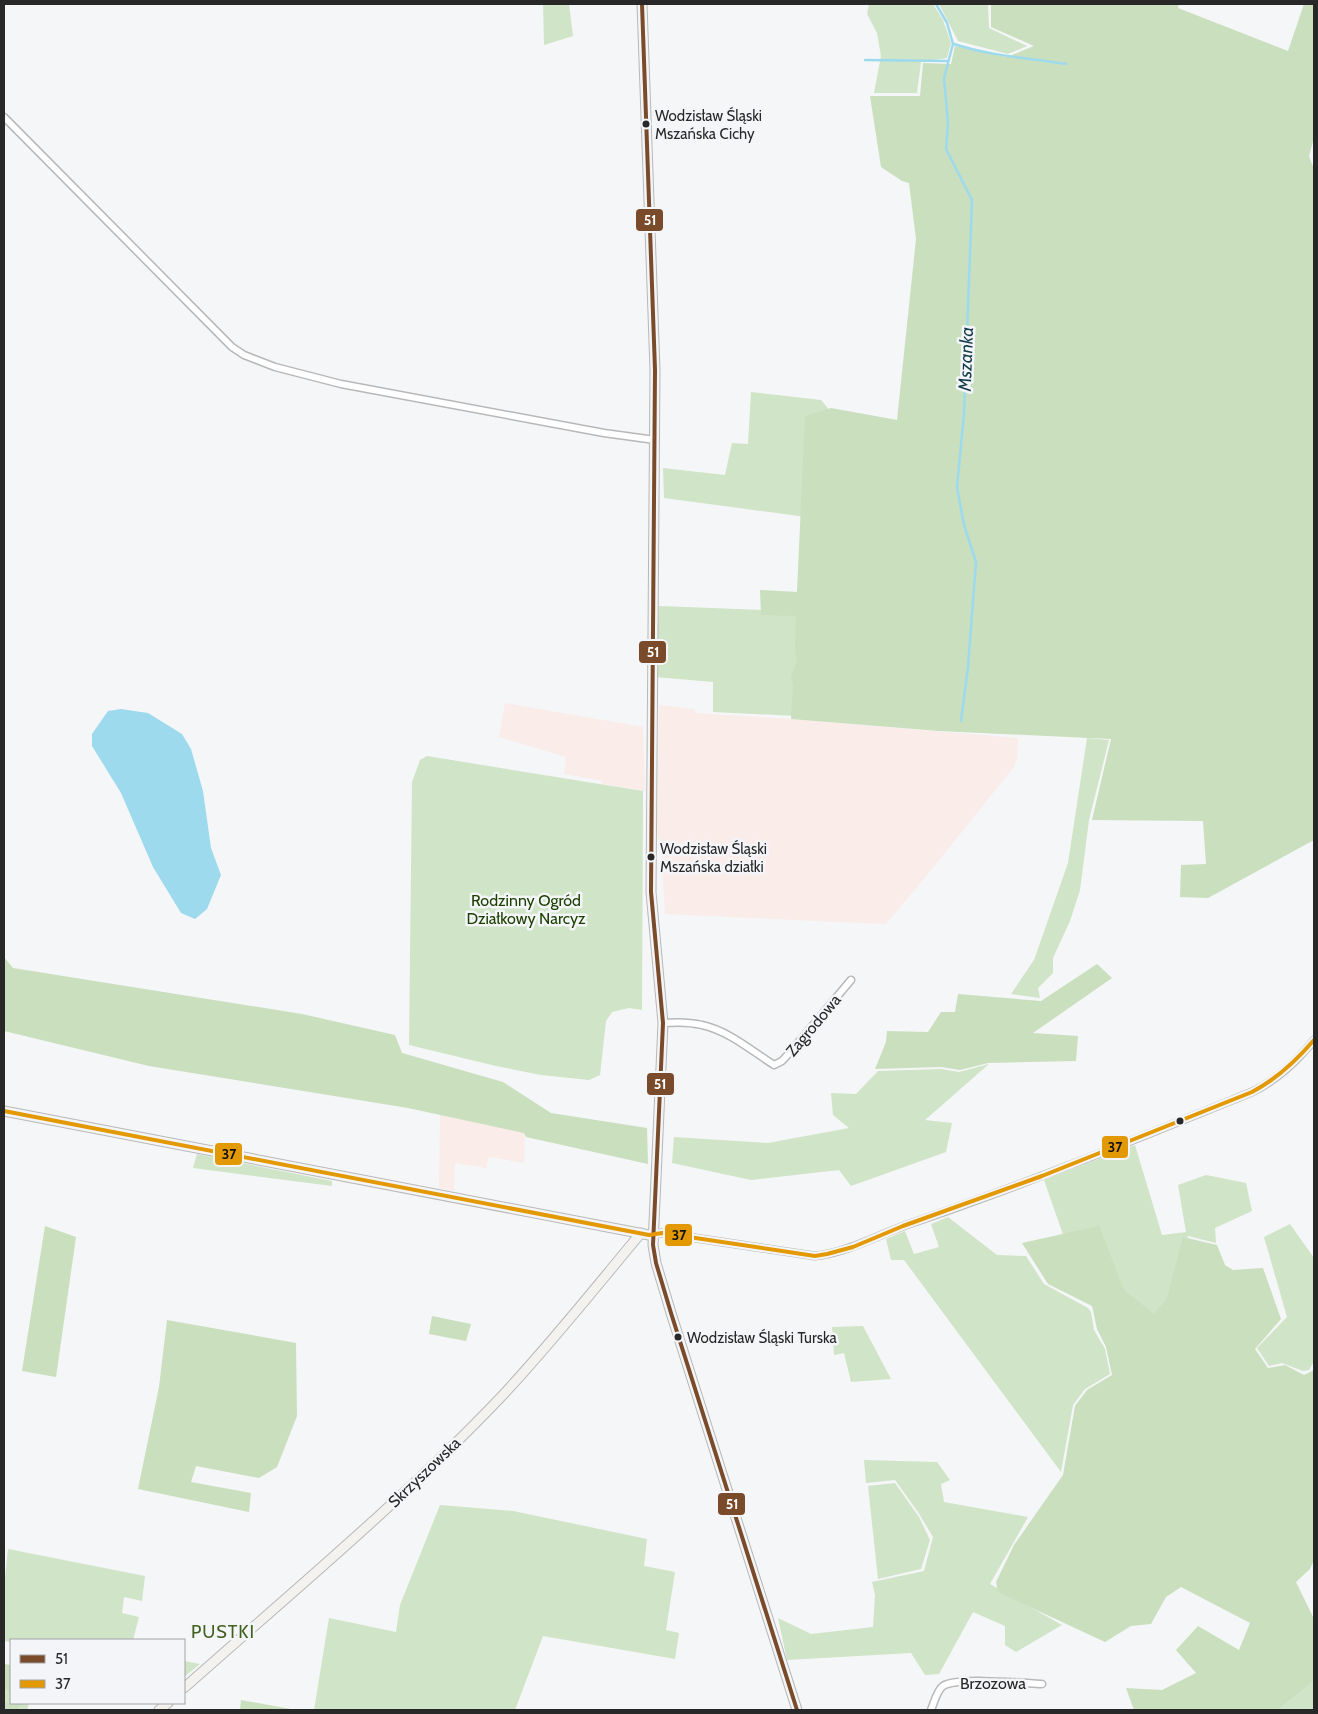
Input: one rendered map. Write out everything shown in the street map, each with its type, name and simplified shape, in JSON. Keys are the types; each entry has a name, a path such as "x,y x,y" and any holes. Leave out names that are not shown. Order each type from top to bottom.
{"street":[{"path":"642,4 655,370 651,892 663,1023 653,1234 656,1260 671,1313 797,1710"},
{"path":"4,117 232,347 244,355 275,367 340,384 604,433 655,440"},
{"name":"Zagrodowa","path":"663,1023 673,1022 702,1025 729,1036 774,1065 782,1061 792,1050 851,980"},
{"path":"4,1111 649,1235 662,1234 820,1256 837,1253 888,1231 966,1205 1134,1141 1252,1092 1271,1082 1286,1070 1314,1040"},
{"name":"Skrzyszowska","path":"185,1687 377,1517 494,1404 544,1349 640,1233"},
{"name":"Brzozowa","path":"931,1710 940,1689 949,1684 973,1680 1042,1684"}],"shaded area":[{"path":"505,703 643,727 645,791 602,784 602,781 564,774 566,757 499,737"},
{"path":"659,705 694,709 696,713 1018,738 1017,758 1014,767 886,924 665,914 661,846 657,836"},
{"path":"440,1114 525,1133 524,1163 489,1157 486,1168 455,1163 454,1191 439,1188"}],"green space":[{"path":"543,4 569,4 573,36 544,45"},
{"path":"869,4 933,4 943,20 951,43 947,58 921,62 917,93 874,93 881,56 877,33 867,14"},
{"path":"939,4 988,4 989,28 1027,46 1008,54 958,41"},
{"path":"991,4 1179,4 1178,8 1288,51 1304,4 1314,4 1314,138 1309,156 1314,169 1314,840 1208,898 1180,897 1181,865 1206,864 1203,821 1092,820 1111,739 939,731 791,719 793,686 791,677 797,660 795,649 796,616 761,615 760,590 797,592 805,416 831,408 897,420 916,239 909,183 902,181 881,167 870,96 920,96 923,63 951,64 955,46 1007,57 1034,46 991,27"},
{"path":"751,392 821,400 831,412 806,517 664,498 663,468 725,475 732,443 748,444"},
{"path":"659,606 799,613 797,716 713,712 713,682 655,677"},
{"path":"1087,738 1109,740 1089,820 1080,890 1070,921 1053,958 1053,973 1038,988 1040,998 1011,994 1034,960 1068,863"},
{"name":"Rodzinny Ogród Działkowy Narcyz","path":"427,756 643,791 642,1010 629,1008 612,1012 606,1021 600,1075 589,1080 541,1075 409,1045 412,782 420,760"},
{"path":"4,957 13,968 302,1014 395,1035 402,1053 503,1082 551,1113 647,1128 648,1164 526,1137 524,1133 408,1108 149,1066 4,1031"},
{"path":"1097,964 1112,978 1033,1033 1078,1036 1076,1061 988,1063 960,1070 941,1067 875,1069 886,1042 887,1031 928,1032 941,1012 955,1012 958,994 1041,1001"},
{"path":"989,1064 925,1120 952,1123 946,1152 851,1186 839,1170 751,1180 672,1163 674,1137 768,1143 849,1128 833,1115 831,1093 856,1094 878,1071 941,1069 959,1072"},
{"path":"1135,1145 1162,1235 1186,1232 1178,1185 1206,1175 1246,1183 1252,1211 1215,1228 1216,1243 1188,1236 1173,1298 1152,1320 1067,1246 1044,1180"},
{"path":"197,1154 332,1181 332,1186 193,1168"},
{"path":"948,1217 997,1255 1026,1256 1044,1284 1088,1308 1091,1312 1094,1330 1105,1349 1110,1374 1085,1389 1073,1405 1061,1472 904,1260 891,1260 886,1239 905,1231 914,1254 939,1247 931,1224"},
{"path":"1290,1224 1314,1258 1314,1361 1309,1370 1303,1371 1282,1363 1269,1366 1257,1348 1287,1317 1264,1237"},
{"path":"45,1226 76,1237 56,1377 22,1371"},
{"path":"1099,1226 1124,1290 1154,1314 1167,1298 1183,1237 1217,1245 1225,1265 1233,1270 1263,1268 1281,1319 1255,1349 1268,1368 1285,1365 1304,1375 1314,1370 1314,1560 1310,1569 1296,1582 1314,1619 1314,1681 1278,1710 1134,1710 1126,1688 1162,1690 1196,1673 1176,1650 1198,1626 1239,1650 1250,1623 1181,1587 1166,1597 1151,1624 1131,1626 1105,1642 998,1592 996,1582 1014,1545 1063,1475 1075,1406 1087,1390 1112,1375 1106,1347 1097,1329 1092,1306 1048,1284 1022,1243"},
{"path":"432,1316 471,1324 466,1341 429,1334"},
{"path":"167,1320 296,1343 297,1416 277,1467 259,1478 196,1466 191,1482 251,1493 249,1512 138,1489 159,1387"},
{"path":"863,1326 891,1379 851,1382 844,1353 834,1355 832,1327"},
{"path":"864,1460 937,1462 950,1480 941,1484 944,1502 1028,1517 990,1584 1062,1625 1016,1652 1005,1645 1005,1626 973,1612 939,1674 925,1675 911,1653 787,1660 778,1618 811,1634 873,1627 875,1595 872,1582 924,1571 933,1537 895,1480 866,1483"},
{"path":"895,1483 919,1517 930,1540 921,1569 878,1579 868,1486"},
{"path":"440,1505 513,1511 647,1539 644,1566 675,1572 666,1630 679,1633 675,1659 543,1636 515,1710 314,1710 329,1618 396,1632 400,1605"},
{"path":"8,1549 145,1576 142,1601 124,1597 122,1613 139,1617 133,1639 10,1639 10,1642 4,1641 4,1588"},
{"path":"185,1661 200,1664 185,1676"},
{"path":"4,1664 10,1665 10,1692 4,1688"},
{"path":"1314,1681 1314,1710 1278,1710"},
{"path":"4,1688 10,1692 10,1704 29,1704 27,1710 4,1710"},
{"path":"241,1700 296,1710 240,1710"},
{"path":"4,1702 14,1705 21,1704 17,1710 4,1710"}],"water":[{"path":"121,709 148,713 182,734 191,749 203,791 211,848 221,875 207,909 195,919 181,913 153,867 121,793 92,746 92,734 108,711"}],"waterway":[{"name":"Mszanka","path":"936,4 947,23 953,44 944,78 948,123 946,149 972,200 964,414 957,487 964,525 976,562 968,667 961,721"},
{"path":"954,44 996,54 1066,64"},
{"path":"865,60 948,61"}],"transit line":[{"name":"51","path":"642,4 655,370 651,892 663,1023 653,1245 656,1263 671,1313 797,1710"},
{"name":"37","path":"4,1111 649,1235 662,1233 815,1256 853,1247 903,1226 1042,1176 1252,1092 1286,1069 1314,1040"}],"place":[{"name":"Wodzisław Śląski Mszańska Cichy","path":"646,124"},
{"name":"Wodzisław Śląski Mszańska działki","path":"651,857"},
{"name":"Wodzisław Śląski Turska","path":"678,1337"}],"district":[{"name":"PUSTKI","path":"223,1632"}]}
